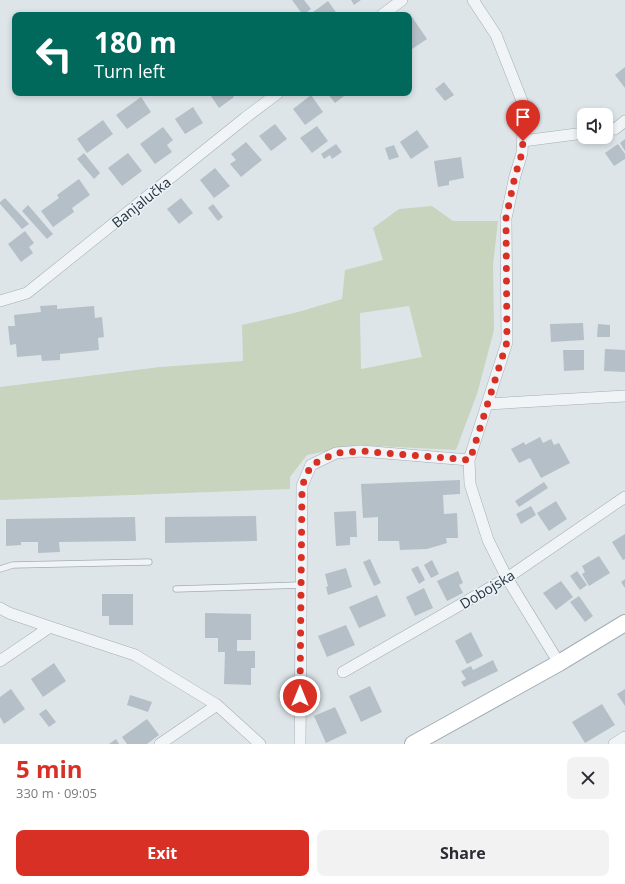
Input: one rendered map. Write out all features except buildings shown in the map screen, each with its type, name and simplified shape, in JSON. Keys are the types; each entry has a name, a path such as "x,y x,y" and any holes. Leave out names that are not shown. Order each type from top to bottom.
{"main road":[{"path":"414,744 560,663 625,623"}],"street":[{"path":"386,12 402,0"},
{"path":"473,0 496,35 524,106 522,153 515,176 506,218 507,342 470,460 470,484 488,540 507,578 560,663"},
{"name":"Banjalučka","path":"0,301 27,293 274,96"},
{"path":"613,129 625,122"},
{"path":"523,141 577,134"},
{"path":"488,404 625,396"},
{"path":"300,744 302,486 311,465 336,453 361,451 470,460"},
{"name":"Dobojska","path":"343,672 507,578 625,497"},
{"path":"0,608 9,613 136,655 217,705 260,744"},
{"path":"0,661 50,627"},
{"path":"160,744 217,705"},
{"path":"614,744 625,737"}],"lane":[{"path":"0,569 13,565 148,562"},
{"path":"176,589 301,585"}],"green space":[{"path":"432,206 453,221 498,221 493,265 494,330 477,394 456,450 357,445 307,455 290,477 290,489 0,500 0,387 160,367 243,361 242,325 298,312 342,299 345,270 383,260 373,228 399,209","holes":["409,306 422,357 361,369 360,313"]}],"route":[{"path":"300,696 302,486 311,465 336,453 361,451 470,460 507,342 506,218 515,176 522,153 523,141"}]}
